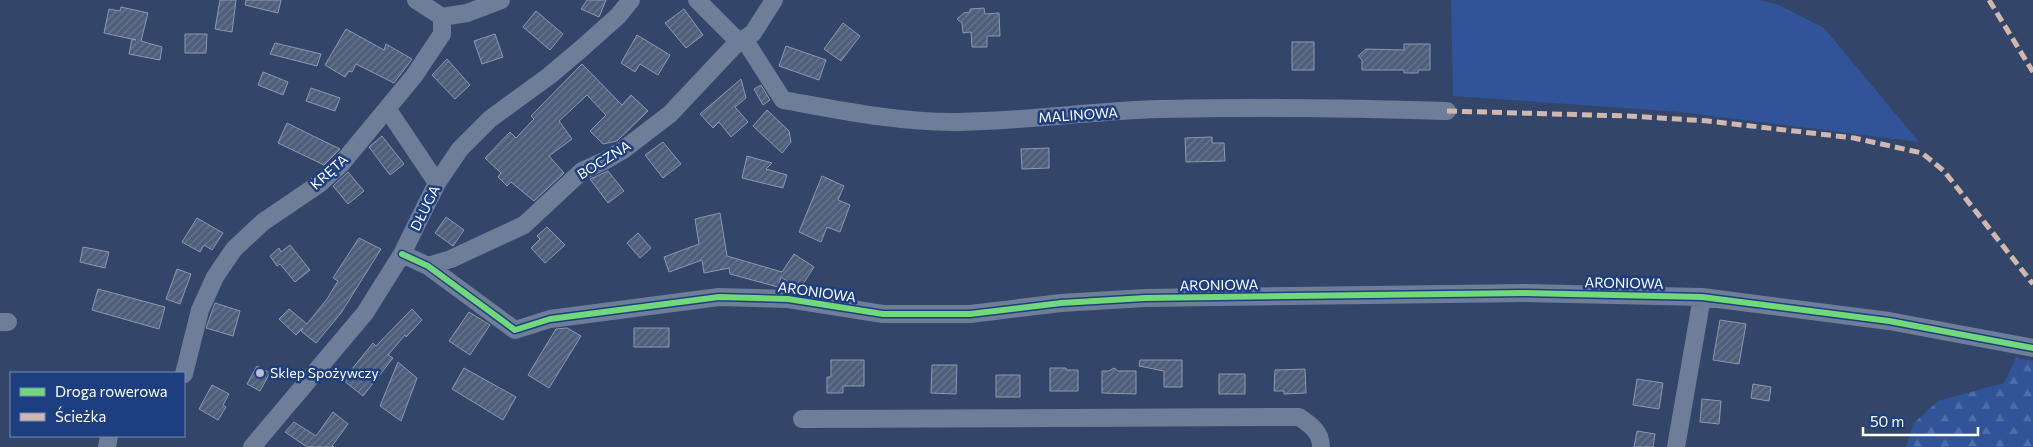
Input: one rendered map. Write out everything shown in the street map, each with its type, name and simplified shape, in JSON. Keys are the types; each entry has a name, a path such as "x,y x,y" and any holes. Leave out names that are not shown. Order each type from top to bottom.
{"street":[{"path":"416,0 442,17 467,13 501,0"},
{"name":"DŁUGA","path":"252,447 365,313 402,254 437,182 460,148 490,119 549,76 581,49 618,16 631,0"},
{"name":"MALINOWA","path":"697,0 741,41 783,100 917,120 958,122 1156,109 1348,108 1447,111"},
{"name":"BOCZNA","path":"428,266 451,260 524,225 582,170 606,160 623,150 670,114 741,41 753,33 774,0"},
{"name":"KRĘTA","path":"184,372 200,310 215,277 234,248 263,222 319,184 342,163 388,110 414,76 442,34 442,17"},
{"path":"388,110 437,182"},
{"path":"402,254 428,266"},
{"name":"ARONIOWA","path":"428,266 515,330 550,318 719,297 788,299 883,314 970,314 1061,303 1145,298 1525,293 1702,297 1889,321 2033,348"},
{"path":"1676,447 1702,297"},
{"path":"802,419 1299,417 1315,428 1321,447"}],"green space":[{"path":"1451,0 1758,0 1779,5 1824,28 1919,142 1681,112 1453,96"},
{"path":"2016,358 2033,361 2033,447 1906,447 1913,424 1938,401 2004,383"}],"building":[{"path":"220,0 236,0 232,32 215,29"},
{"path":"246,0 281,0 278,13 245,5"},
{"path":"587,0 606,0 599,17 581,9"},
{"path":"121,7 148,13 141,41 162,47 160,60 129,54 132,39 104,33 109,9 120,11"},
{"path":"984,8 985,14 999,13 1000,36 987,36 987,47 972,47 971,32 963,33 962,23 957,19 964,13 970,12 970,9"},
{"path":"684,9 703,35 686,48 665,23"},
{"path":"536,11 563,34 550,50 523,27"},
{"path":"843,23 860,36 841,61 824,49"},
{"path":"346,29 384,50 386,44 412,59 394,83 356,64 352,72 349,71 345,77 325,65"},
{"path":"185,34 207,34 206,53 185,53"},
{"path":"495,34 503,57 482,64 474,41"},
{"path":"637,35 670,55 658,75 640,64 635,72 621,63"},
{"path":"1292,42 1314,42 1314,70 1292,70"},
{"path":"275,43 321,54 317,66 270,54"},
{"path":"1404,44 1430,44 1430,70 1418,70 1418,73 1404,73 1404,70 1362,70 1362,60 1358,56 1366,49 1404,50"},
{"path":"786,46 826,60 819,80 779,66"},
{"path":"447,59 470,85 455,99 432,75"},
{"path":"582,64 622,105 631,95 648,111 617,141 603,144 590,131 606,115 587,95 559,121 572,139 549,156 564,173 534,201 511,182 507,186 498,177 501,173 485,158 510,132 516,138 534,119 531,116"},
{"path":"263,72 288,82 283,95 258,85"},
{"path":"741,79 746,98 735,107 748,122 731,137 719,122 713,128 700,114"},
{"path":"761,85 770,100 763,105 754,89"},
{"path":"311,88 340,98 335,111 306,101"},
{"path":"767,110 789,131 791,142 782,153 753,126"},
{"path":"287,123 340,149 324,165 278,143"},
{"path":"382,136 404,164 390,175 369,147"},
{"path":"1212,137 1212,143 1224,143 1225,161 1186,162 1185,138"},
{"path":"663,142 681,164 663,178 645,155"},
{"path":"1049,148 1049,168 1022,169 1021,149"},
{"path":"747,156 772,163 766,169 787,175 783,188 742,178"},
{"path":"608,171 624,191 608,203 590,179"},
{"path":"348,172 364,191 348,204 333,186"},
{"path":"822,176 844,186 838,200 850,205 840,232 827,227 821,242 799,232"},
{"path":"720,213 727,256 782,272 794,254 814,267 799,290 781,277 778,287 730,274 729,268 704,273 702,260 669,272 664,257 699,244 695,219"},
{"path":"446,217 464,230 453,246 435,233"},
{"path":"197,218 223,233 212,250 204,245 200,252 182,242"},
{"path":"547,227 565,245 545,263 531,248 540,239 537,236"},
{"path":"638,233 651,248 640,258 627,243"},
{"path":"359,238 381,249 341,313 316,343 301,331 303,328 296,335 279,319 289,309 307,324 327,299 338,281 333,278"},
{"path":"290,245 310,270 295,282 280,264 277,266 270,256 279,248 281,252"},
{"path":"83,247 109,252 105,268 80,262"},
{"path":"177,269 191,274 180,304 166,299"},
{"path":"98,289 165,307 159,329 92,310"},
{"path":"215,303 240,311 233,336 206,328"},
{"path":"412,309 422,320 406,337 405,335 388,355 393,358 363,396 343,380 373,343 376,346"},
{"path":"469,312 490,325 470,355 449,341"},
{"path":"1720,320 1746,324 1739,364 1713,360"},
{"path":"567,328 581,336 549,388 528,375 556,329"},
{"path":"634,328 669,328 669,347 634,347"},
{"path":"831,360 864,360 864,386 843,386 843,393 827,393 827,377 831,377"},
{"path":"1140,360 1182,360 1182,387 1164,387 1164,371 1139,366"},
{"path":"398,362 417,378 401,421 380,406"},
{"path":"932,365 957,365 956,394 931,393"},
{"path":"257,366 270,373 260,391 247,384"},
{"path":"464,368 516,397 503,420 452,389"},
{"path":"1050,368 1078,370 1078,391 1050,391"},
{"path":"1114,368 1118,371 1136,371 1136,394 1102,393 1102,371 1109,371"},
{"path":"1305,369 1306,393 1284,394 1284,391 1274,391 1275,370"},
{"path":"1219,374 1245,374 1245,394 1219,394"},
{"path":"996,375 1020,375 1020,397 996,397"},
{"path":"1637,379 1663,383 1659,409 1633,405"},
{"path":"1753,384 1771,387 1769,401 1751,398"},
{"path":"212,385 229,394 223,405 226,407 218,420 199,409"},
{"path":"1702,399 1721,401 1719,424 1700,422"},
{"path":"333,412 348,424 332,446 334,447 307,447 285,432 294,422 316,436"},
{"path":"1637,431 1655,434 1653,447 1634,447"}],"marked path":[{"path":"1989,0 2033,72"},
{"path":"1447,111 1628,116 1708,121 1854,138 1922,153 1944,171 2033,284"}],"cycle path":[{"path":"402,254 428,266 515,330 550,319 719,297 788,299 883,314 970,314 1061,303 1145,298 1525,293 1702,297 1889,321 2033,348"}],"place":[{"name":"Sklep Spożywczy","path":"260,373"}]}
